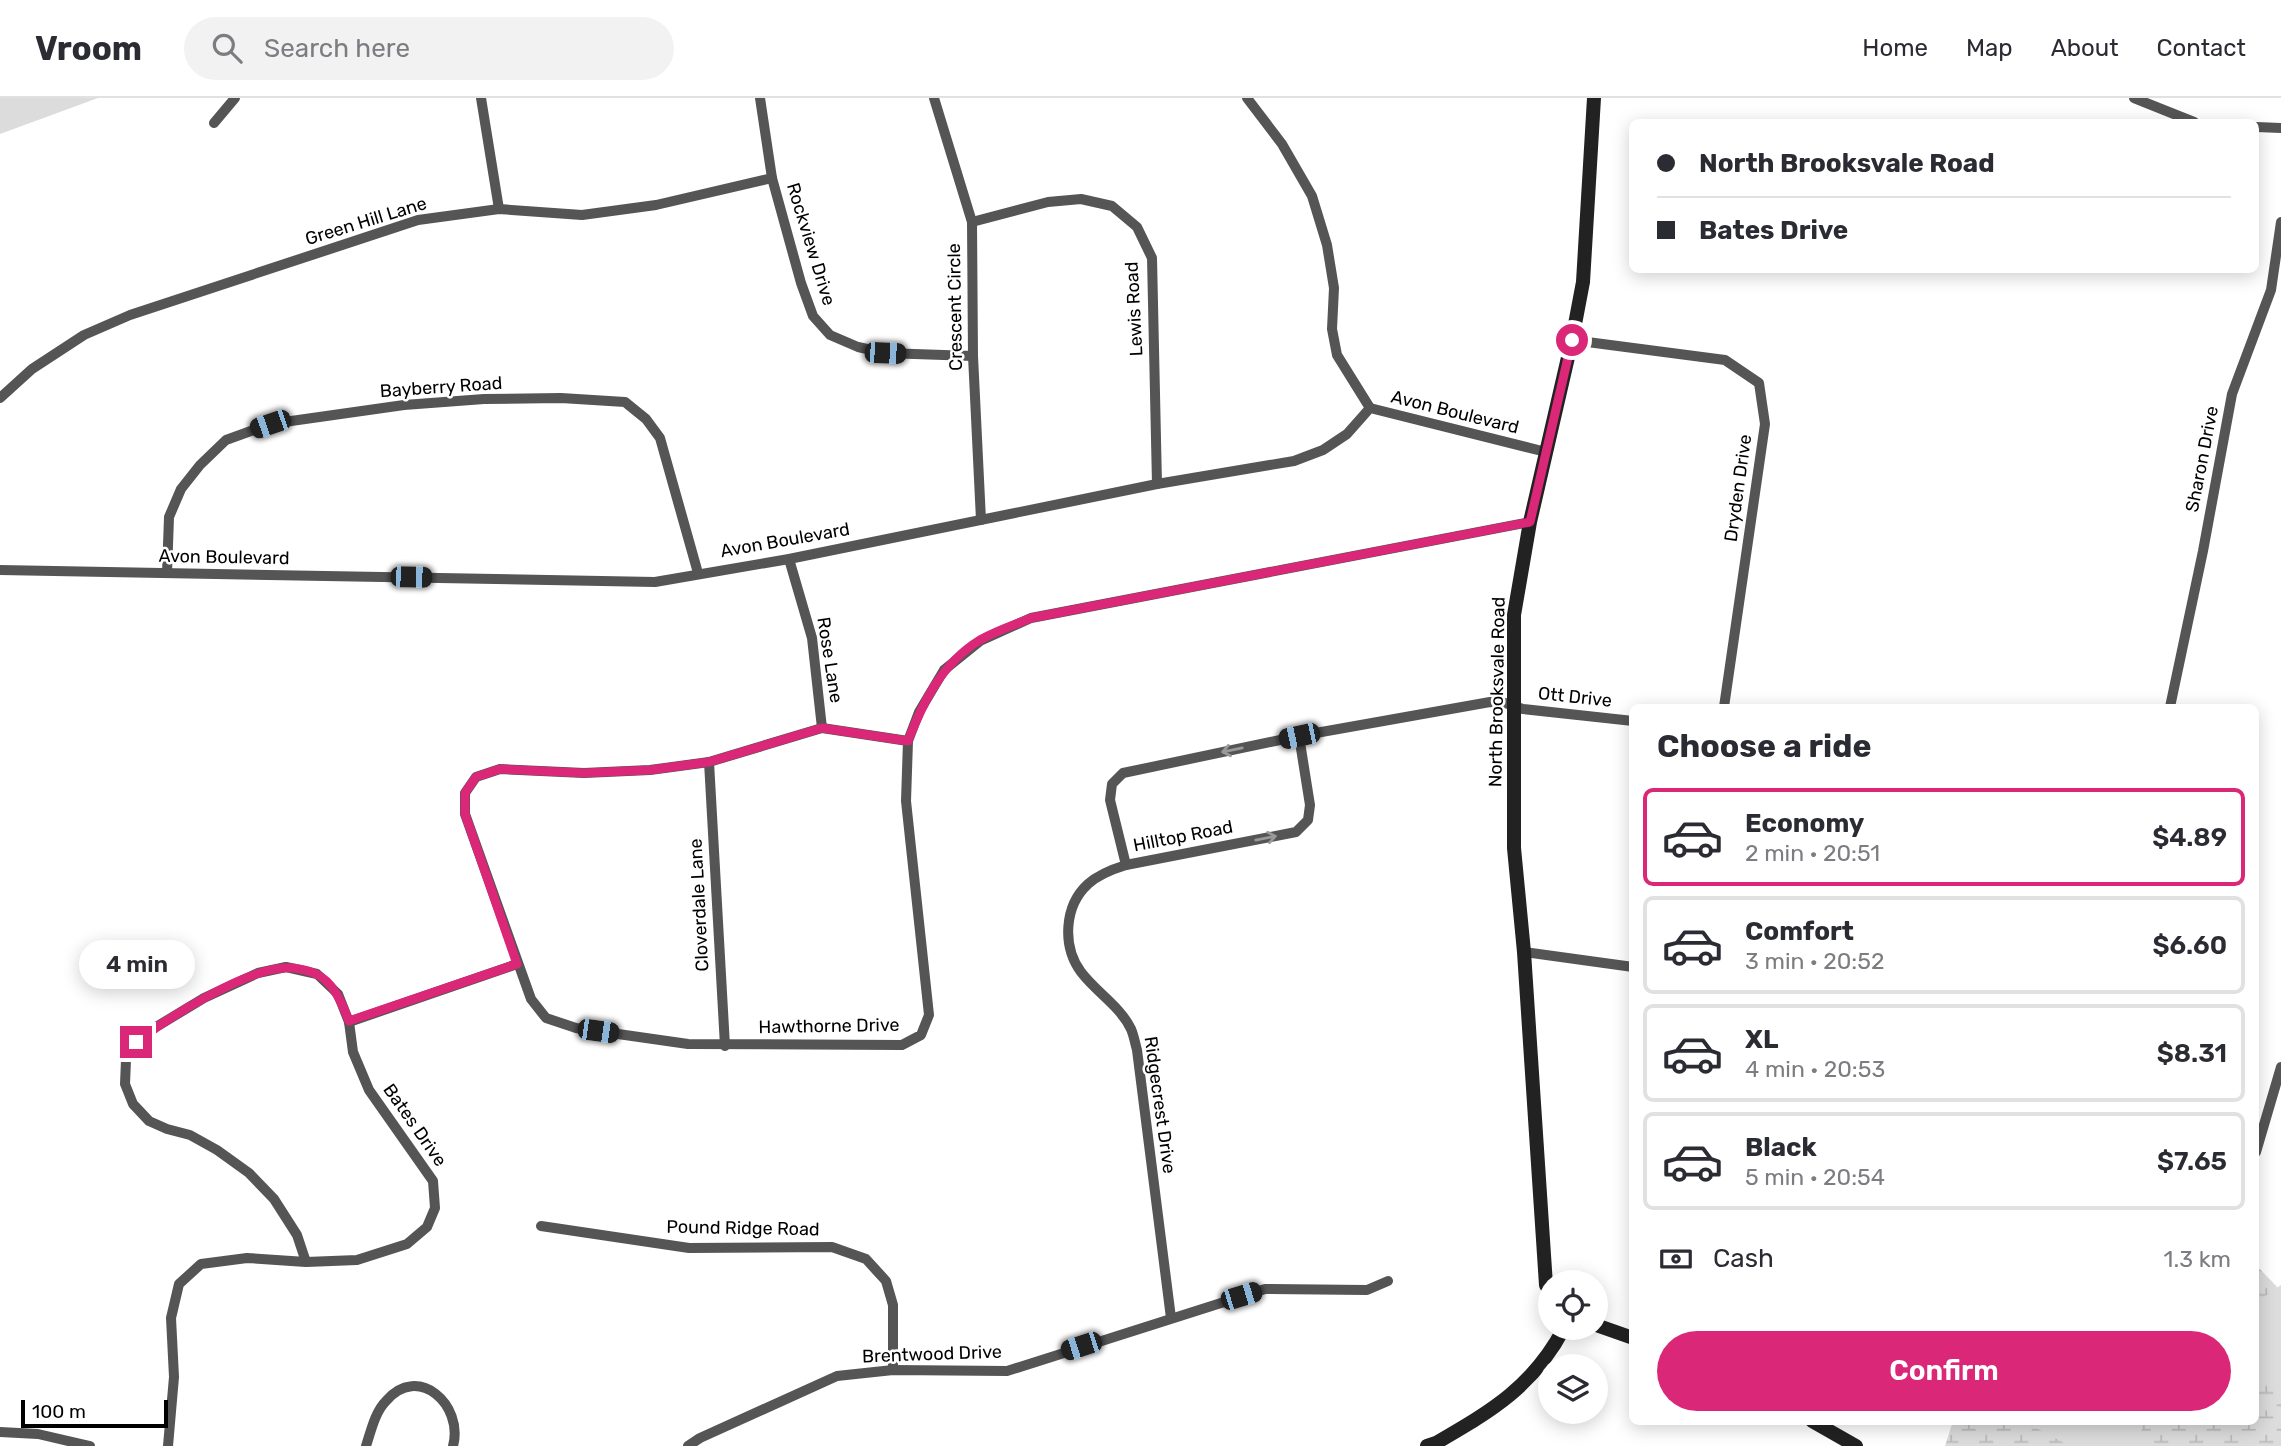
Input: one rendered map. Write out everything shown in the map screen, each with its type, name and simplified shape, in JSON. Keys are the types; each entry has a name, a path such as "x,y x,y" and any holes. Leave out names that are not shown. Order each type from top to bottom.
{"main road":[{"name":"North Brooksvale Road","path":"1545,1270 1524,952 1514,848 1514,615 1530,522 1583,282 1594,98"},
{"path":"1608,1330 1629,1337"},
{"path":"1427,1446 1496,1408 1529,1379 1558,1340"},
{"path":"1819,1425 1856,1446"}],"street":[{"path":"214,123 235,98"},
{"path":"481,98 499,209"},
{"name":"Rockview Drive","path":"760,98 772,178 813,316 831,335 858,347 885,353 973,355"},
{"name":"Crescent Circle","path":"934,98 972,222 973,355 981,520"},
{"path":"1247,98 1282,144 1312,196 1327,245 1334,288 1332,329 1337,355 1370,408"},
{"path":"2134,98 2186,119"},
{"path":"2259,127 2281,128"},
{"name":"Green Hill Lane","path":"0,398 32,369 84,335 130,315 418,220 499,209 582,215 656,205 772,178"},
{"name":"Lewis Road","path":"972,222 1048,202 1081,199 1112,206 1137,227 1152,258 1157,484"},
{"name":"Sharon Drive","path":"2171,704 2232,394 2271,290 2281,222"},
{"name":"Dryden Drive","path":"1572,340 1725,360 1759,383 1765,424 1724,704"},
{"name":"Bayberry Road","path":"167,573 169,517 181,489 200,465 226,440 270,424 404,405 484,399 561,398 625,402 646,419 660,438 698,573"},
{"name":"Avon Boulevard","path":"0,570 655,582 789,559 1157,484 1294,461 1331,445 1347,434 1370,408 1546,452"},
{"name":"Hawthorne Drive","path":"822,728 709,762 650,770 584,773 500,769 476,777 465,793 465,814 517,964 531,999 546,1018 576,1028 688,1044 902,1045 922,1035 929,1015 906,801 908,741 919,712 944,670 980,640 1031,618 1530,522"},
{"name":"Rose Lane","path":"789,559 812,638 822,728"},
{"name":"Hilltop Road","path":"1299,736 1310,805 1308,820 1296,832 1126,864 1110,800 1112,784 1123,773 1299,736 1490,702 1505,702 1513,706"},
{"name":"Ott Drive","path":"1513,706 1629,721"},
{"path":"822,728 908,741"},
{"name":"Cloverdale Lane","path":"709,762 725,1045"},
{"name":"Ridgecrest Drive","path":"1126,864 1089,882 1076,897 1069,916 1068,936 1071,956 1081,972 1130,1028 1137,1050 1171,1318"},
{"path":"1524,952 1629,966"},
{"path":"349,1021 517,964"},
{"name":"Bates Drive","path":"168,1446 174,1377 171,1318 179,1284 201,1264 247,1258 306,1262 357,1260 407,1244 427,1227 435,1208 433,1181 369,1090 354,1052 349,1021 338,994 317,974 286,967 258,973 204,999 156,1027 136,1042 126,1060 125,1084 133,1104 149,1121 190,1135 249,1173 274,1199 297,1235 306,1262"},
{"path":"2259,1142 2281,1067"},
{"name":"Pound Ridge Road","path":"541,1226 689,1248 832,1247 866,1259 886,1281 893,1305 893,1370"},
{"name":"Brentwood Drive","path":"688,1446 700,1438 837,1376 893,1370 1007,1371 1265,1289 1367,1290 1388,1281"},
{"path":"366,1446 373,1423 385,1401 402,1387 418,1386 435,1393 448,1405 456,1426 453,1446"},
{"path":"0,1432 38,1434 90,1446"}],"green space":[{"path":"0,98 98,98 0,134"},
{"path":"2259,1268 2281,1291 2281,1446 1945,1446 1952,1425 2259,1425"},
{"path":"2281,1285 2281,1385 2259,1381 2259,1295 2261,1299"},
{"path":"2031,1425 2144,1425 2136,1446 2070,1446"}],"route":[{"path":"136,1042 204,999 258,973 286,967 317,974 338,994 349,1021 517,964 465,814 465,793 476,777 500,769 584,773 650,770 709,762 822,728 908,741 919,712 944,670 980,640 1031,618 1530,522 1572,340"}]}
